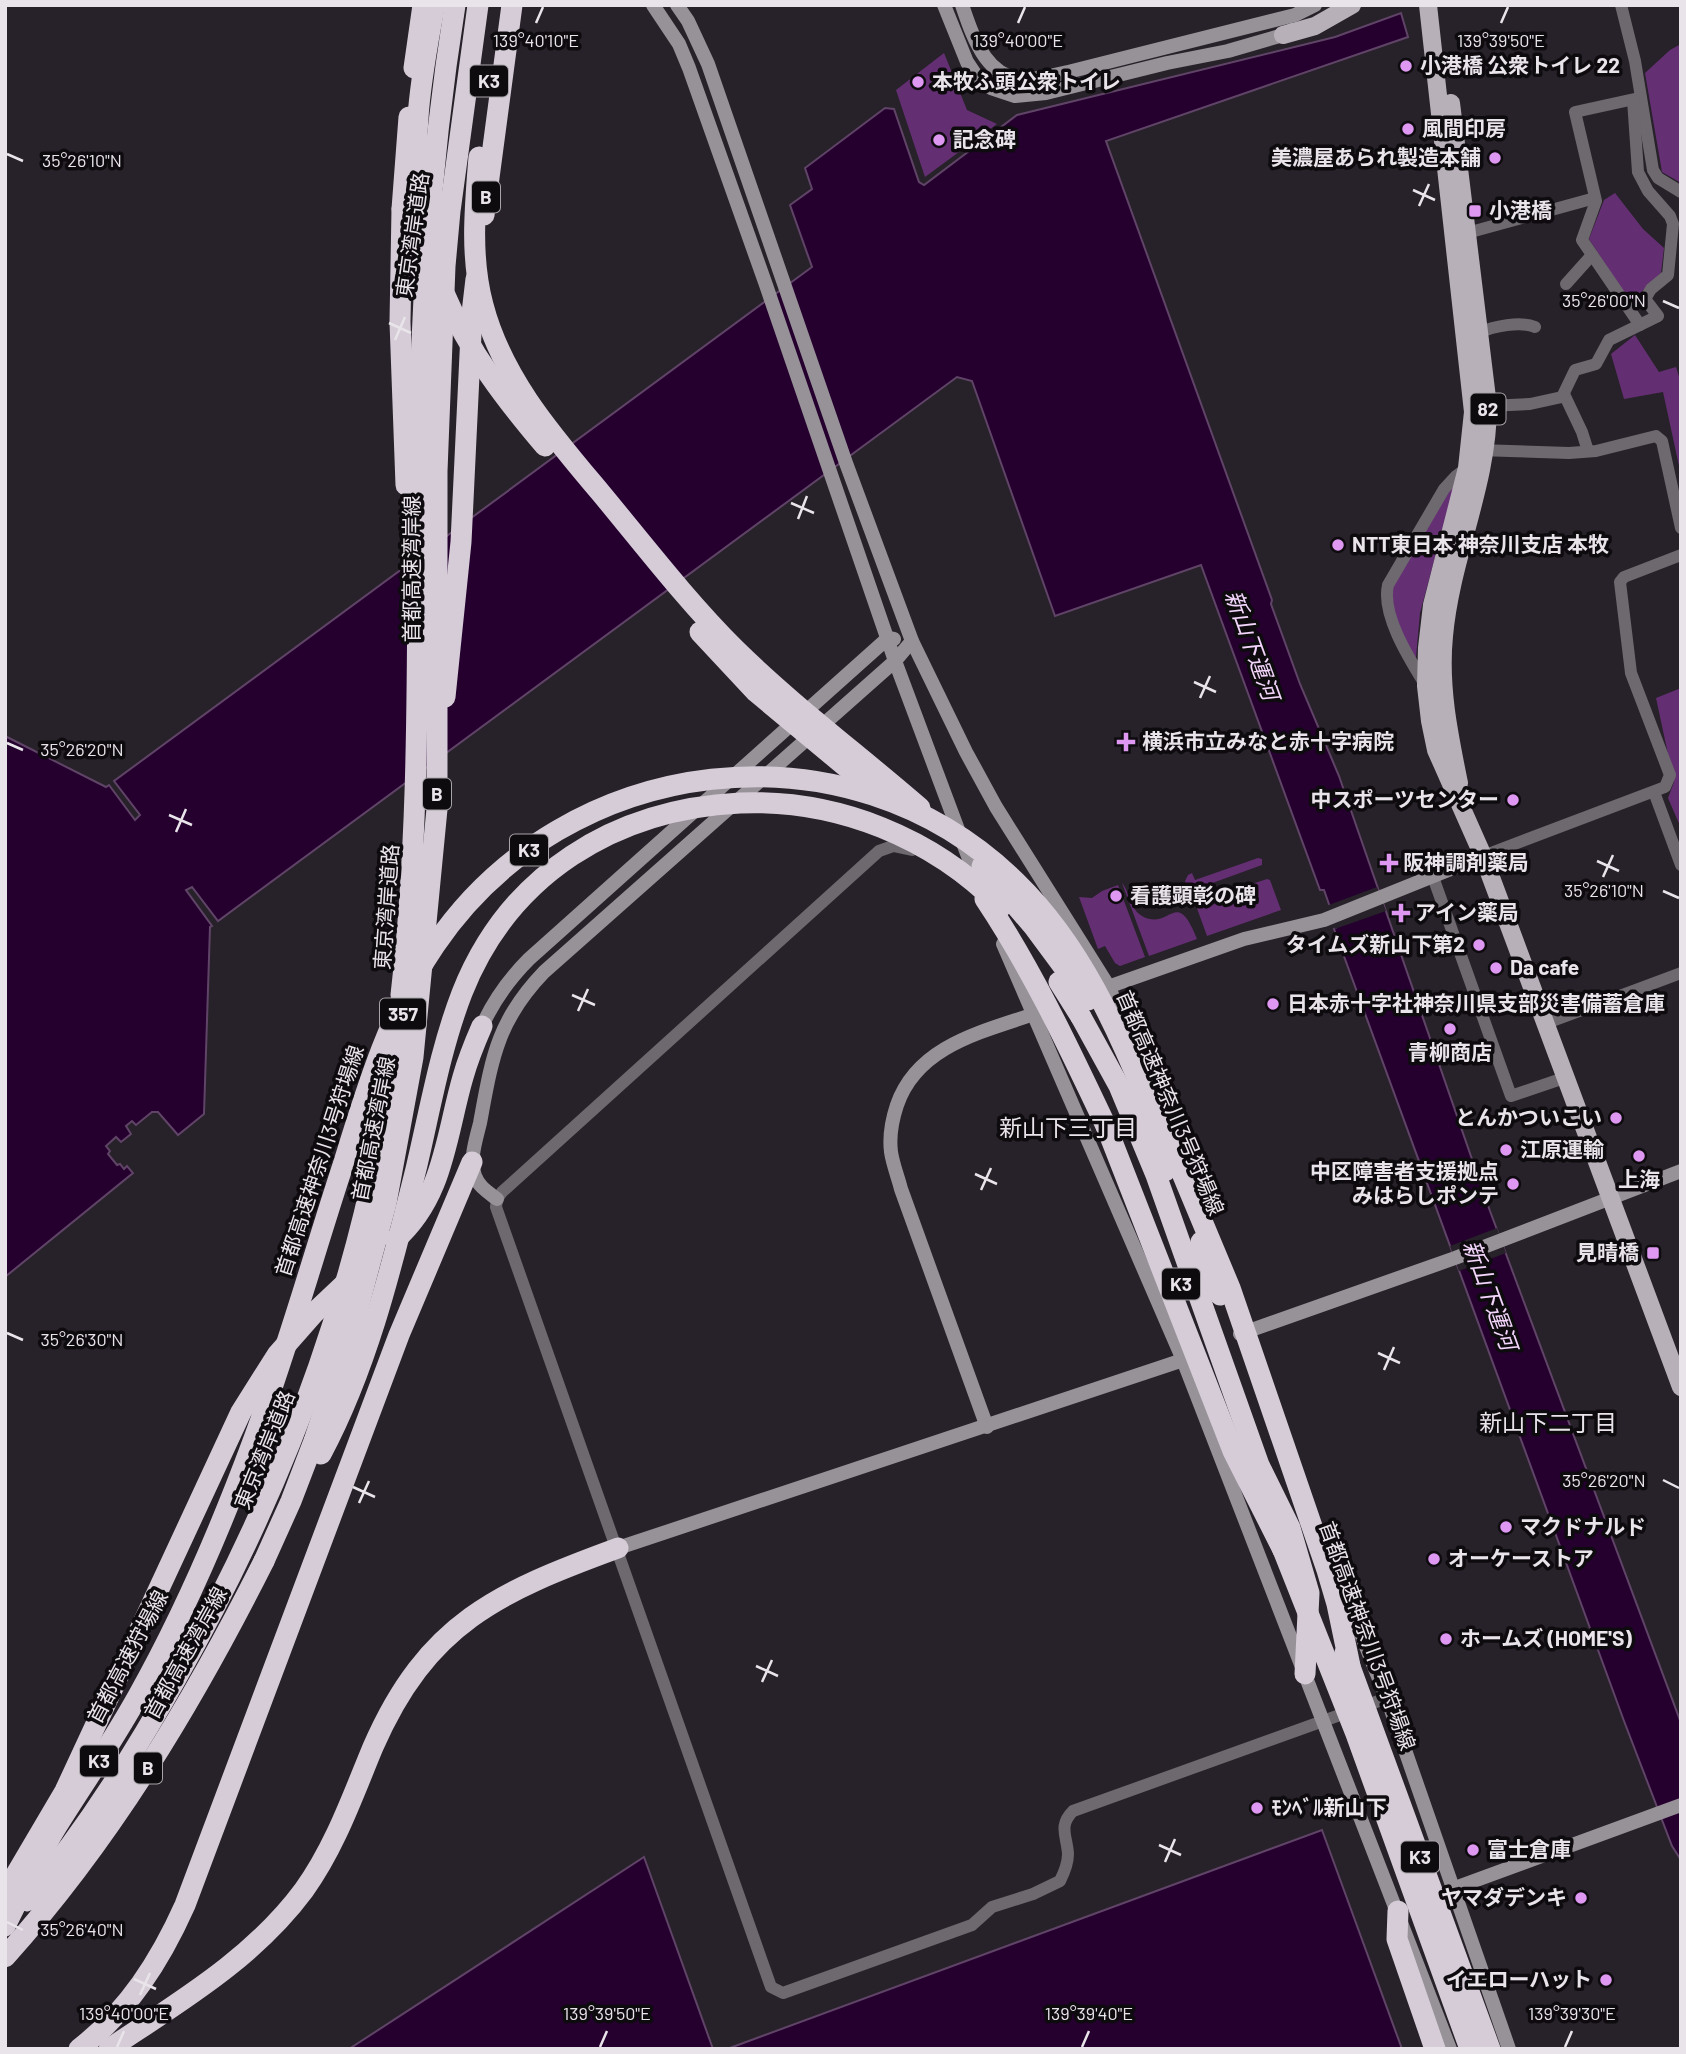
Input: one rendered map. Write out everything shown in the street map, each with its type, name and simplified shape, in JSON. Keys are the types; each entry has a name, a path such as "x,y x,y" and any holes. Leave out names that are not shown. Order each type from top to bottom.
{"highway":[{"name":"B","path":"417,612 404,458 400,270 406,147 423,5"},
{"name":"K3","path":"434,5 417,115 418,193 436,272 454,315 476,356 535,435 730,665 803,733 936,843 985,899 1054,1016 1106,1126 1233,1451 1283,1550"},
{"path":"415,444 412,372 415,271 442,5"},
{"name":"首都高速湾岸線","path":"5,1927 66,1852 127,1763 233,1574 287,1454 338,1308 375,1161 402,986 413,840 423,313 436,146 456,5"},
{"name":"東京湾岸道路","path":"5,1917 109,1778 184,1659 211,1609 249,1531 281,1455 323,1339 362,1200 392,1038 402,945 411,769 419,326 425,253 462,5"},
{"name":"東京湾岸道路","path":"5,1927 62,1859 141,1745 191,1663 239,1572 285,1470 312,1398 346,1294 370,1203 391,1102 414,903 420,767 426,327 432,264 472,5"},
{"name":"首都高速湾岸線","path":"5,1957 96,1843 159,1750 204,1676 264,1561 314,1441 356,1315 386,1203 418,1023 437,809 437,471 444,278 450,211 478,5"},
{"path":"444,183 486,5"},
{"name":"K3","path":"501,5 479,157 475,239 476,269 482,304 495,342 512,378 549,431 697,607 775,686 944,829 986,870 1034,927 1107,1026 1137,1074 1172,1144 1230,1288 1327,1570 1350,1666"},
{"name":"B","path":"438,758 461,542 472,313 512,5"},
{"name":"首都高速神奈川3号狩場線","path":"190,1593 252,1446 293,1328 358,1116 392,1024 419,970 459,914 498,875 546,837 575,820 621,800 685,782 752,776 842,786 870,794 924,817 984,854 1013,878 1037,904 1085,970 1120,1037 1163,1138 1489,2049"},
{"name":"K3","path":"264,1561 348,1398 389,1273 442,1058 463,992 485,946 499,925 529,890 565,860 604,836 651,818 702,807 778,803 854,817 918,844 954,866 975,882 1017,923 1081,1017 1119,1086 1156,1175 1259,1465 1290,1528 1309,1593 1305,1674"},
{"name":"K3","path":"1085,970 1124,1060 1270,1462 1359,1628"},
{"name":"K3","path":"1081,1017 1147,1186 1185,1295 1356,1734 1469,2049"},
{"path":"5,1893 65,1791 241,1412 277,1355 314,1313 405,1232 434,1187 448,1142 462,1077 482,1026"},
{"path":"79,2049 110,2022 140,1986 160,1956 185,1905 399,1335 472,1162"},
{"path":"109,2049 230,1967 252,1949 290,1909 321,1864 386,1720 410,1680 434,1650 463,1622 508,1592 558,1569 618,1548"},
{"name":"首都高速狩場線","path":"5,1927 45,1846 137,1697 190,1593"},
{"path":"1398,1911 1397,1939 1432,2040"}],"main road":[{"path":"1283,35 1315,26 1352,5"},
{"name":"82","path":"1430,6 1467,233 1488,406 1444,634 1442,672 1445,713 1463,808"},
{"name":"82","path":"1430,6 1472,400 1473,431 1478,450 1467,468 1432,605 1426,686 1436,750 1483,856 1681,1387"}],"street":[{"path":"653,5 679,44 689,68 895,661 966,853 1183,1360 1450,2049"},
{"path":"677,5 688,21 708,64 846,463 912,641 965,752 996,807 1109,987 1240,1334 1387,1698 1510,2049"},
{"path":"685,5 688,21"},
{"path":"944,5 967,62 975,74 991,88 1015,96 1046,93 1228,51 1283,35 1340,5"},
{"path":"962,5 981,54 1003,75 1030,79 1296,15 1315,5"},
{"path":"1488,406 1530,404 1562,397 1575,370 1596,364 1609,340 1658,316 1645,299 1651,289 1668,275 1673,224 1670,216 1648,191 1638,172 1633,53 1622,5"},
{"path":"1637,99 1653,170 1658,178 1681,192"},
{"path":"1637,99 1575,113 1595,198 1582,240 1640,325"},
{"path":"1467,233 1595,198"},
{"path":"1566,284 1592,255"},
{"path":"1479,333 1486,329 1527,324 1535,327"},
{"path":"1564,394 1582,432 1588,452"},
{"path":"1478,450 1588,452 1656,436 1662,441 1681,528"},
{"path":"1426,686 1408,658 1386,605 1385,594 1444,489 1467,468"},
{"path":"986,1427 901,1189 891,1152 891,1122 901,1094 913,1076 934,1054 960,1040 1244,939 1330,917 1381,899 1483,856 1665,787 1670,775 1632,673 1620,582 1624,577 1681,555"},
{"path":"482,1026 510,978 528,959 888,638 912,641"},
{"path":"497,1199 481,1185 472,1162 499,1036 525,992 544,972 895,661 912,641"},
{"path":"1654,792 1681,865"},
{"path":"966,853 943,859 899,847 888,847 879,851 497,1199 498,1216 618,1548 771,1987 783,1993 972,1925 992,1907 1033,1894 1060,1881 1067,1862 1064,1833 1066,1819 1073,1811 1387,1698"},
{"path":"1433,877 1511,1096 1567,1077"},
{"path":"1547,1023 1681,973"},
{"path":"1240,1334 1502,1241 1681,1171"},
{"path":"618,1548 1183,1360"},
{"path":"1398,1911 1681,1805"}],"shaded area":[{"path":"1681,44 1681,183 1662,172 1645,73 1670,50"},
{"path":"944,53 967,110 997,124 925,177 896,90"},
{"path":"1615,193 1643,229 1664,248 1661,273 1630,303 1589,239 1604,200"},
{"path":"1635,335 1659,372 1676,367 1681,383 1681,475 1663,392 1624,399 1611,354"},
{"path":"1454,487 1420,613 1415,668 1388,600 1392,582"},
{"path":"1681,688 1681,828 1668,798 1674,782 1656,698"},
{"path":"1258,858 1262,859 1262,865 1193,890 1187,887 1185,881 1192,873 1195,880"},
{"path":"1270,880 1281,910 1207,936 1194,900 1232,886 1246,886"},
{"path":"1122,883 1135,909 1142,916 1159,919 1178,912 1190,923 1197,939 1149,956"},
{"path":"1118,885 1145,957 1120,966 1115,963 1105,946 1098,949 1079,897 1092,898"}],"water":[{"name":"新山下運河","path":"1401,13 1408,37 1106,141 1300,684 1339,776 1490,1211 1681,1723 1681,1860 1672,1846 1624,1721 1334,929 1337,927 1324,890 1320,890 1201,565 1055,616 972,381 957,377 218,921 192,887 186,890 212,926 204,1114 178,1135 158,1112 152,1112 136,1125 132,1121 126,1126 131,1134 121,1142 116,1137 106,1146 110,1151 108,1154 117,1165 120,1164 124,1169 127,1166 133,1173 5,1277 5,736 106,787 109,785 135,820 140,815 114,781 812,267 790,205 812,189 805,168 885,108 894,109 919,182 924,185 1017,115 1335,37"},
{"path":"1322,1830 1402,2049 727,2049"},
{"path":"644,1857 713,2049 349,2049"}],"pier":[{"path":"1377,887 1386,911 1335,929 1326,906"},
{"path":"1497,1228 1506,1253 1459,1271 1450,1246"}],"place":[{"name":"小港橋 公衆トイレ 22","path":"1406,66"},
{"name":"本牧ふ頭公衆トイレ","path":"918,82"},
{"name":"風間印房","path":"1408,129"},
{"name":"記念碑","path":"939,140"},
{"name":"美濃屋あられ製造本舗","path":"1495,158"},
{"name":"小港橋","path":"1475,211"},
{"name":"NTT東日本 神奈川支店 本牧","path":"1338,545"},
{"name":"横浜市立みなと赤十字病院","path":"1126,742"},
{"name":"中スポーツセンター","path":"1513,800"},
{"name":"阪神調剤薬局","path":"1389,863"},
{"name":"看護顕彰の碑","path":"1116,896"},
{"name":"アイン薬局","path":"1401,913"},
{"name":"タイムズ新山下第2","path":"1479,945"},
{"name":"Da cafe","path":"1496,968"},
{"name":"日本赤十字社神奈川県支部災害備蓄倉庫","path":"1273,1004"},
{"name":"青柳商店","path":"1450,1029"},
{"name":"とんかついこい","path":"1616,1118"},
{"name":"江原運輸","path":"1506,1150"},
{"name":"上海","path":"1639,1156"},
{"name":"中区障害者支援拠点 みはらしポンテ","path":"1513,1184"},
{"name":"見晴橋","path":"1653,1253"},
{"name":"マクドナルド","path":"1506,1527"},
{"name":"オーケーストア","path":"1434,1559"},
{"name":"ホームズ (HOME'S)","path":"1446,1639"},
{"name":"ﾓﾝﾍﾞﾙ新山下","path":"1257,1808"},
{"name":"富士倉庫","path":"1473,1850"},
{"name":"ヤマダデンキ","path":"1581,1898"},
{"name":"イエローハット","path":"1606,1980"}],"district":[{"name":"新山下三丁目","path":"1068,1128"},
{"name":"新山下二丁目","path":"1548,1423"}]}
